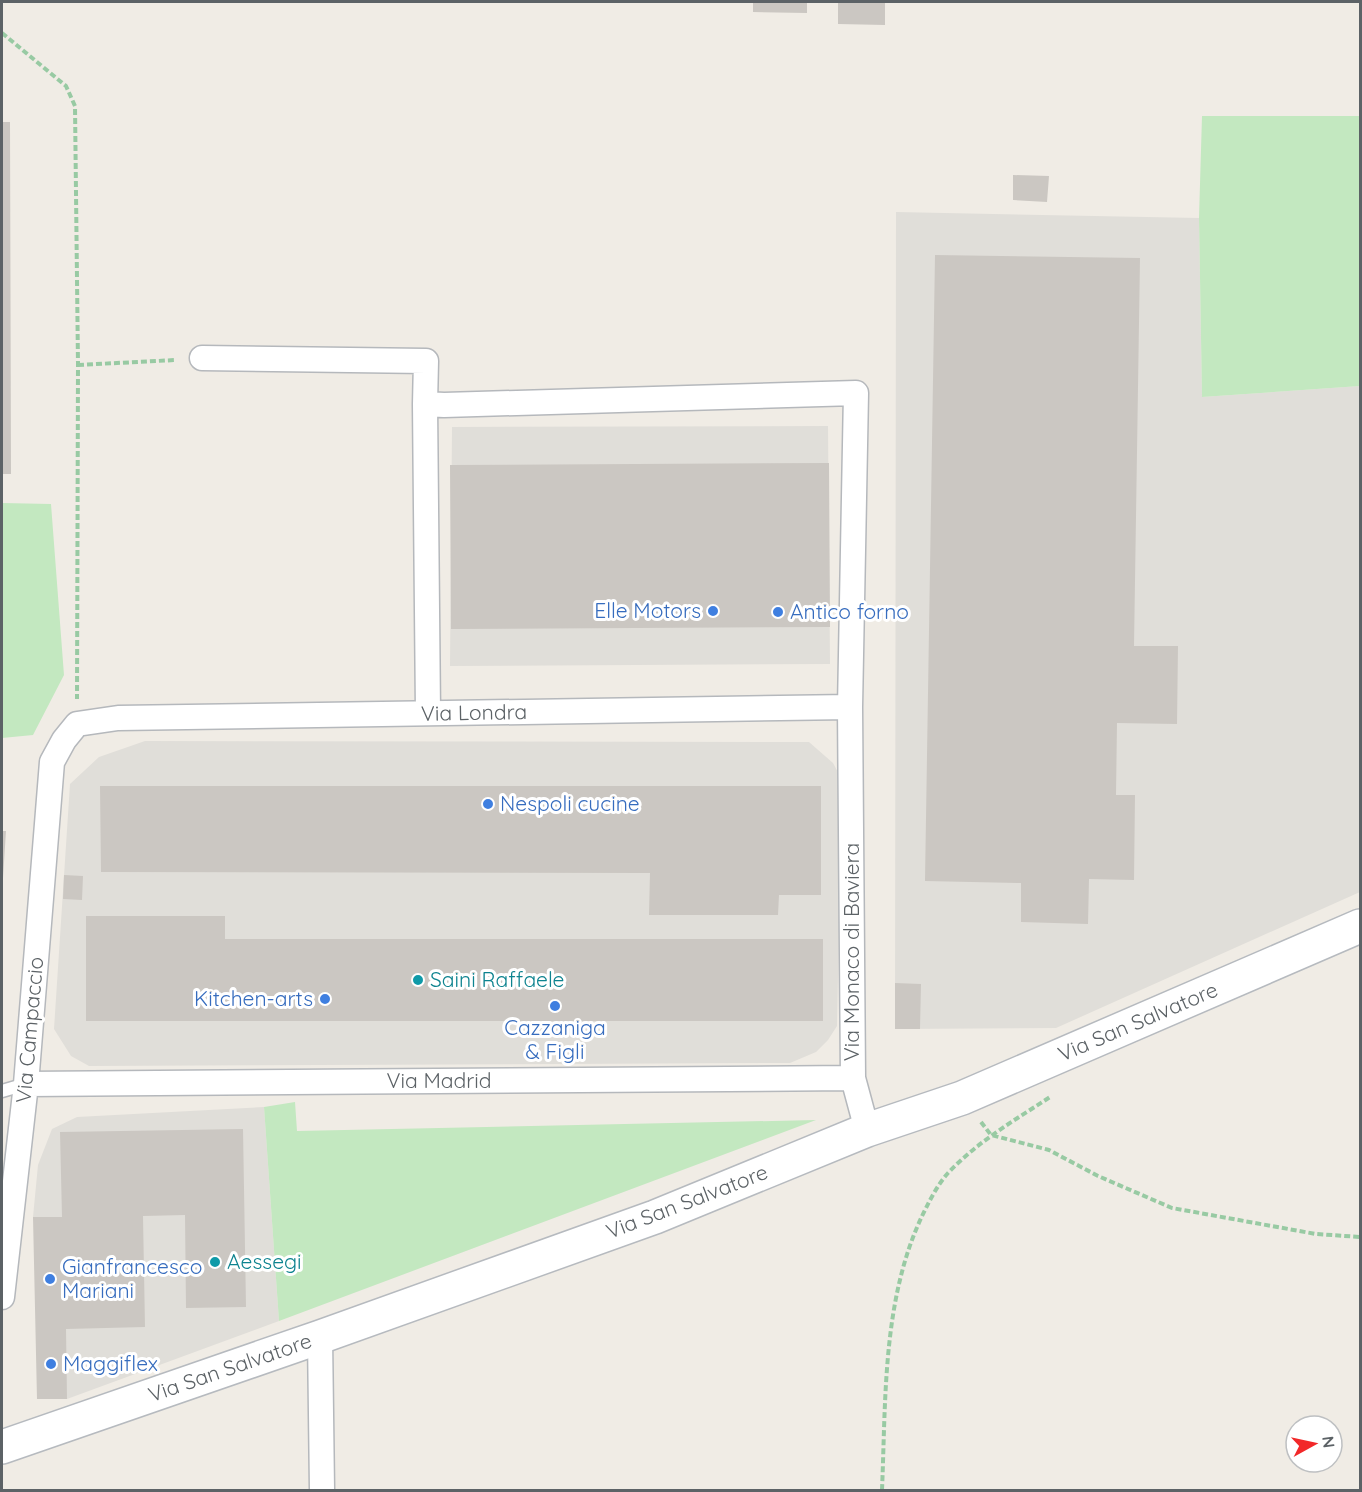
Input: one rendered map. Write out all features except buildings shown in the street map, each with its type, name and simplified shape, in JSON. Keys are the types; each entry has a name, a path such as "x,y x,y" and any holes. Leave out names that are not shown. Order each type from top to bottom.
{"street":[{"path":"202,358 426,362 428,713"},
{"path":"425,404 856,393 850,707"},
{"name":"Via Londra","path":"77,724 118,717 850,707"},
{"name":"Via Monaco di Baviera","path":"850,707 853,1078 867,1130"},
{"name":"Via Campaccio","path":"2,1297 26,1084 52,762 64,740 77,724"},
{"name":"Via San Salvatore","path":"2,1447 320,1337 655,1217 867,1130 962,1098 1360,926"},
{"name":"Via Madrid","path":"26,1084 853,1078"},
{"path":"320,1337 322,1491"}],"lane":[{"path":"2,1091 26,1084"}],"path":[{"path":"2,33 66,86 75,106 78,366 77,724"},
{"path":"78,366 202,358"},
{"path":"882,1491 887,1367 899,1280 906,1253 934,1193 947,1174 991,1135 1050,1150 1098,1176 1172,1208 1316,1234 1360,1237"}],"shaded area":[{"path":"896,212 1199,218 1202,397 1360,386 1360,892 1056,1028 895,1029"},
{"path":"828,426 830,664 450,666 452,427"},
{"path":"145,741 809,742 833,763 842,780 837,1026 816,1052 790,1063 89,1066 71,1056 54,1029 70,784 99,757"},
{"path":"264,1107 279,1321 67,1399 33,1217 38,1165 52,1129 77,1117"}],"green space":[{"path":"1202,116 1360,116 1360,386 1202,397 1199,218"},
{"path":"2,503 51,504 64,675 33,735 2,738"},
{"path":"295,1102 297,1131 816,1120 279,1321 264,1107"}],"place":[{"name":"Elle Motors","path":"713,611"},
{"name":"Antico forno","path":"778,612"},
{"name":"Nespoli cucine","path":"488,804"},
{"name":"Saini Raffaele","path":"418,980"},
{"name":"Kitchen-arts","path":"325,999"},
{"name":"Cazzaniga & Figli","path":"555,1006"},
{"name":"Aessegi","path":"215,1262"},
{"name":"Gianfrancesco Mariani","path":"50,1279"},
{"name":"Maggiflex","path":"51,1364"}]}
